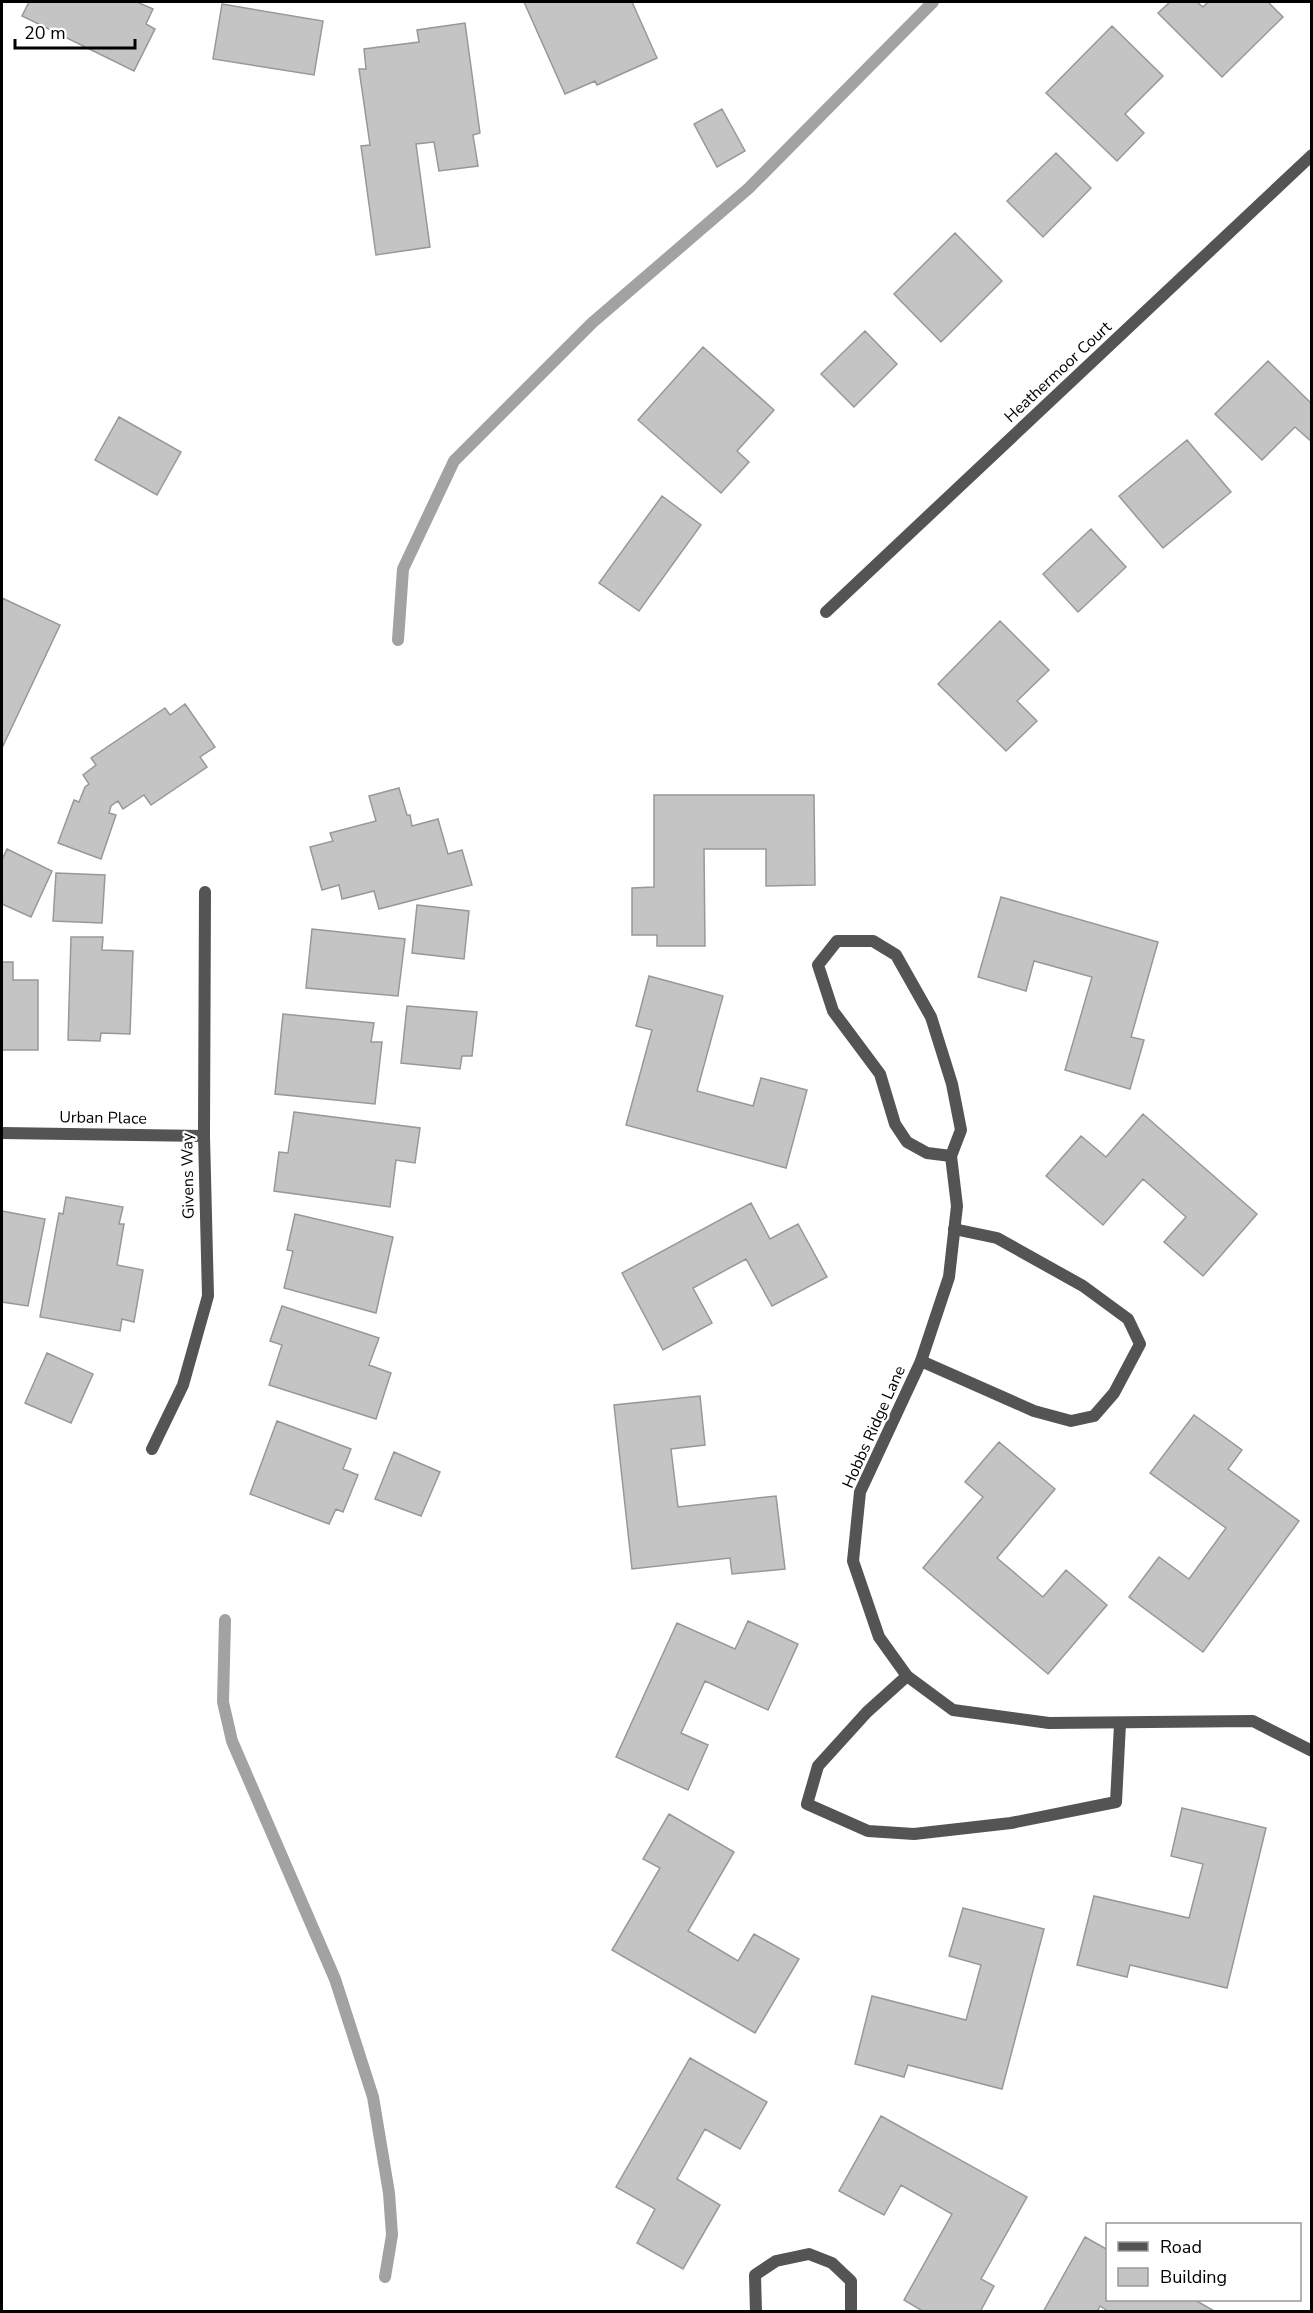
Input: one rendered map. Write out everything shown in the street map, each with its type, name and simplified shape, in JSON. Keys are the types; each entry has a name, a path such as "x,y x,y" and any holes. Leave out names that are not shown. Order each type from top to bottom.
{"street":[{"name":"Heathermoor Court","path":"826,612 1311,154"},
{"name":"Givens Way","path":"152,1449 183,1385 208,1296 204,1136 205,892"},
{"path":"837,941 873,941 896,956 931,1017 952,1084 962,1130 951,1156 927,1153 907,1142 895,1124 880,1074 833,1011 819,966 837,941"},
{"name":"Urban Place","path":"2,1133 204,1136"},
{"name":"Hobbs Ridge Lane","path":"951,1156 957,1206 949,1277 921,1361 860,1492 853,1562 879,1637 907,1676 953,1710 1049,1723 1253,1721 1311,1750"},
{"path":"921,1361 1034,1411 1071,1421 1094,1416 1114,1393 1140,1344 1128,1319 1083,1286 997,1238 954,1229"},
{"path":"907,1676 867,1712 818,1766 807,1804 868,1831 914,1834 1011,1823 1116,1802 1120,1724"},
{"path":"756,2312 755,2275 776,2261 809,2254 832,2263 851,2281 851,2312"}],"building":[{"path":"29,2 137,2 153,9 146,24 155,29 134,71 22,16"},
{"path":"524,2 632,2 657,58 597,85 595,81 565,94"},
{"path":"1170,2 1197,2 1203,7 1208,2 1268,2 1283,17 1222,77 1158,13"},
{"path":"222,4 323,21 314,75 213,59"},
{"path":"465,23 480,133 473,135 478,166 439,171 434,142 416,144 430,247 376,255 361,146 370,145 359,69 366,69 364,49 419,42 417,30"},
{"path":"1112,26 1163,76 1125,114 1144,133 1117,161 1046,93"},
{"path":"722,109 745,151 717,167 694,124"},
{"path":"1056,153 1091,188 1043,237 1007,201"},
{"path":"955,233 1002,281 941,342 894,294"},
{"path":"865,331 897,364 854,407 821,374"},
{"path":"703,347 774,410 737,451 749,462 721,493 638,420"},
{"path":"1268,361 1312,404 1312,442 1295,427 1262,460 1215,414"},
{"path":"119,417 181,452 157,495 95,460"},
{"path":"1187,440 1231,492 1163,548 1119,496"},
{"path":"662,496 701,525 639,611 599,583"},
{"path":"1091,529 1126,567 1078,612 1043,574"},
{"path":"2,598 60,625 2,748"},
{"path":"1000,621 1049,670 1017,701 1037,721 1006,751 938,684"},
{"path":"185,704 215,747 200,757 207,767 151,805 144,795 123,809 118,801 111,806 109,813 116,815 101,859 58,843 74,800 79,802 85,787 89,784 83,775 96,765 91,758 165,708 170,715"},
{"path":"399,788 412,826 438,819 448,854 462,850 472,885 379,909 374,891 342,899 339,885 322,890 310,847 333,841 330,833 376,821 369,796"},
{"path":"654,795 814,795 815,885 766,886 766,849 704,849 705,946 657,946 657,935 632,935 632,888 654,887"},
{"path":"7,849 52,871 31,917 2,904 2,860"},
{"path":"56,873 105,875 102,923 53,921"},
{"path":"1001,897 1158,942 1131,1037 1144,1040 1130,1089 1065,1070 1092,977 1034,961 1026,991 978,977"},
{"path":"417,905 469,911 464,959 412,953"},
{"path":"312,929 405,939 398,996 306,988"},
{"path":"71,937 103,937 102,950 133,951 130,1034 101,1033 100,1041 68,1040"},
{"path":"2,962 13,962 13,980 38,980 38,1050 2,1050"},
{"path":"649,976 723,996 697,1091 753,1106 761,1078 807,1090 786,1168 626,1125 652,1030 636,1026"},
{"path":"407,1006 477,1012 472,1056 462,1056 460,1069 401,1063"},
{"path":"283,1014 374,1023 371,1042 382,1042 375,1104 275,1094"},
{"path":"294,1112 420,1128 415,1163 396,1160 390,1207 274,1191 279,1152 288,1153"},
{"path":"1143,1114 1257,1214 1203,1276 1164,1242 1186,1217 1143,1179 1103,1225 1046,1176 1081,1136 1106,1157"},
{"path":"66,1197 123,1207 119,1224 124,1224 117,1265 143,1270 134,1322 122,1319 120,1331 40,1317 59,1213 63,1214"},
{"path":"751,1203 770,1239 798,1224 827,1277 772,1306 746,1259 693,1288 712,1323 663,1350 622,1273"},
{"path":"2,1211 45,1219 28,1306 2,1302"},
{"path":"295,1214 393,1237 376,1313 284,1288 293,1251 287,1250"},
{"path":"282,1306 379,1338 369,1365 391,1373 376,1419 269,1385 282,1345 270,1341"},
{"path":"47,1353 93,1374 71,1423 25,1403"},
{"path":"700,1396 705,1445 671,1449 678,1507 776,1496 785,1569 732,1574 730,1558 632,1569 614,1405"},
{"path":"1194,1415 1242,1450 1228,1469 1299,1521 1203,1652 1129,1597 1159,1557 1189,1579 1226,1528 1150,1473"},
{"path":"277,1421 351,1449 343,1469 358,1475 343,1512 336,1509 329,1524 250,1494"},
{"path":"999,1442 1055,1489 997,1558 1043,1597 1066,1570 1107,1605 1048,1674 923,1568 983,1497 965,1482"},
{"path":"394,1452 440,1472 421,1516 375,1499"},
{"path":"748,1621 798,1644 768,1710 705,1681 681,1733 708,1745 688,1790 616,1757 677,1623 735,1649"},
{"path":"1182,1808 1266,1828 1227,1988 1130,1965 1127,1977 1077,1965 1094,1896 1189,1918 1203,1864 1171,1856"},
{"path":"669,1814 734,1852 688,1931 738,1961 754,1934 799,1959 755,2033 612,1950 660,1868 643,1859"},
{"path":"963,1908 1044,1929 1002,2089 908,2065 904,2077 855,2064 872,1996 966,2020 981,1965 949,1956"},
{"path":"690,2058 767,2102 740,2149 705,2129 677,2179 720,2205 683,2269 637,2243 655,2209 616,2187"},
{"path":"881,2116 1027,2197 981,2279 994,2286 980,2312 924,2312 904,2300 952,2214 901,2185 884,2215 839,2191"},
{"path":"1085,2237 1106,2249 1106,2301 1197,2301 1216,2312 1109,2312 1100,2306 1097,2312 1043,2312"}],"waterway":[{"path":"398,640 403,569 454,461 592,323 749,188 933,2"},
{"path":"225,1620 223,1702 232,1741 335,1979 373,2097 389,2193 392,2235 385,2277"}]}
